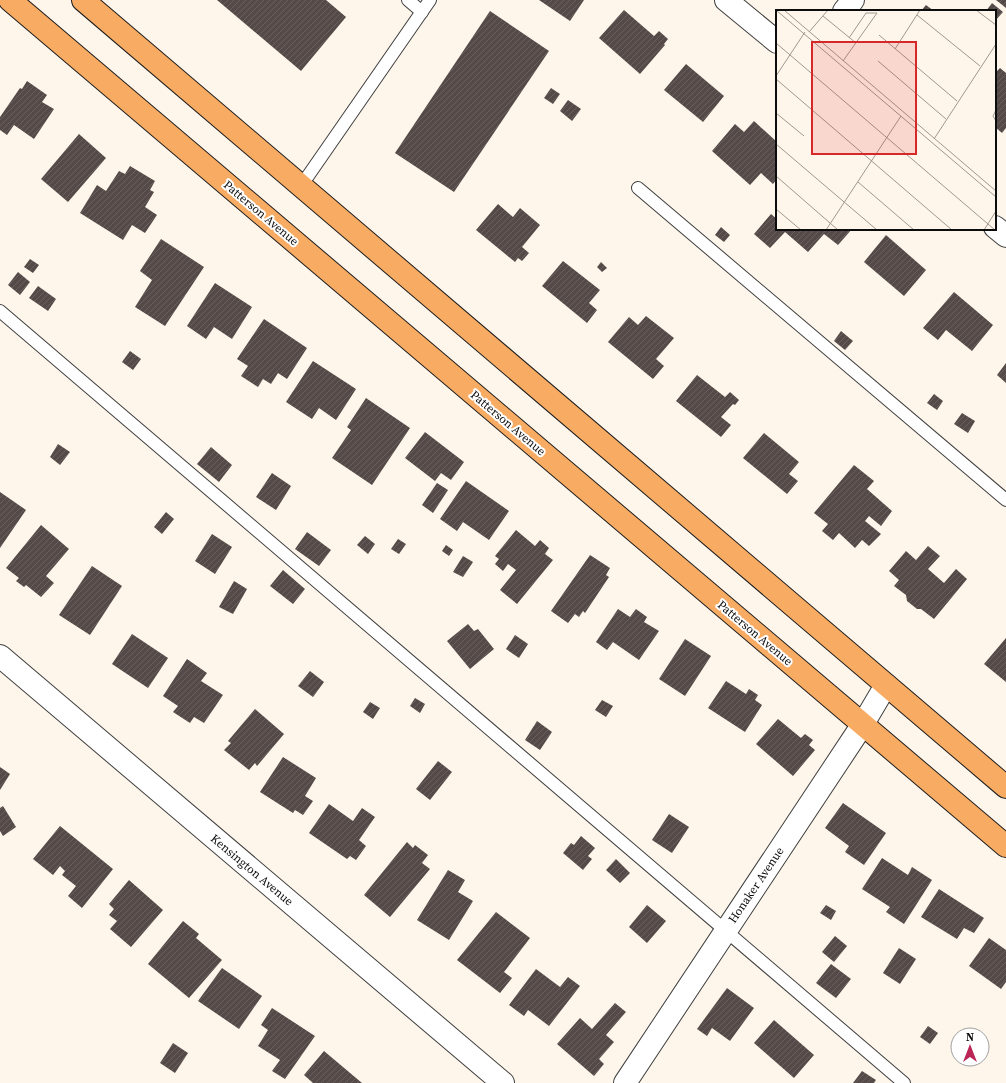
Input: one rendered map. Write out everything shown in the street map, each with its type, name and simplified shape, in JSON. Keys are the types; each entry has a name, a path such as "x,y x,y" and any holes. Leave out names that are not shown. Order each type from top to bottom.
{"main road":[{"name":"Patterson Avenue","path":"10,0 1006,846"},
{"path":"83,0 1006,787"}],"street":[{"path":"726,0 776,41"},
{"path":"845,10 853,0"},
{"path":"996,228 1006,236"},
{"name":"Kensington Avenue","path":"0,656 503,1083"},
{"name":"Honaker Avenue","path":"625,1083 863,724 886,686"}],"lane":[{"path":"408,0 422,12"},
{"path":"301,186 430,0"},
{"path":"638,188 1006,500"},
{"path":"0,311 904,1083"}],"building":[{"path":"217,0 326,0 346,17 301,71"},
{"path":"539,0 584,0 570,21"},
{"path":"996,0 1006,0 1006,8"},
{"path":"992,3 1003,12 996,20 996,10 987,10"},
{"path":"926,5 933,10 922,10"},
{"path":"624,10 654,36 659,31 668,39 664,44 665,45 640,74 599,38"},
{"path":"490,11 549,51 454,192 395,153"},
{"path":"686,64 724,96 703,122 664,90"},
{"path":"1000,68 1006,73 1006,128 1002,133 996,128 996,72"},
{"path":"27,81 47,95 42,102 54,109 34,139 14,125 7,135 0,130 0,117 20,88 22,89"},
{"path":"551,88 560,94 553,104 544,98"},
{"path":"568,100 581,109 572,121 560,111"},
{"path":"754,121 776,141 776,180 773,184 761,173 750,185 712,151 735,124 744,132"},
{"path":"79,134 106,158 68,202 41,179"},
{"path":"130,166 155,181 150,190 154,192 145,207 157,215 145,233 132,225 123,240 80,213 97,185 106,191 119,171 125,174"},
{"path":"498,204 513,217 520,208 540,225 522,247 529,253 522,261 518,258 515,262 476,230"},
{"path":"771,214 776,218 776,230 851,230 838,245 824,234 808,252 785,232 770,248 754,234"},
{"path":"721,227 730,235 724,242 715,235"},
{"path":"886,235 926,270 904,296 864,262"},
{"path":"161,239 204,267 165,326 135,307 152,280 140,271"},
{"path":"30,259 39,265 33,273 24,267"},
{"path":"563,261 600,290 589,303 597,310 587,323 542,286"},
{"path":"601,262 607,268 602,272 597,267"},
{"path":"18,272 30,282 20,295 8,285"},
{"path":"215,283 252,307 232,339 214,327 206,339 187,326"},
{"path":"38,286 56,299 48,311 29,298"},
{"path":"954,292 993,325 972,351 946,330 938,340 923,328"},
{"path":"646,316 674,338 656,359 664,366 653,379 608,342 629,317 638,325"},
{"path":"264,319 307,348 287,379 278,373 271,384 263,379 258,387 241,376 248,366 237,359"},
{"path":"841,331 853,341 845,350 834,341"},
{"path":"130,351 141,359 133,370 122,362"},
{"path":"313,361 356,389 336,420 319,408 312,419 286,402"},
{"path":"1006,363 1006,383 997,375"},
{"path":"697,375 725,397 730,392 739,400 735,405 733,404 721,417 731,425 721,437 676,401"},
{"path":"934,394 943,401 937,410 927,403"},
{"path":"366,398 410,428 372,485 332,458 351,430 347,427"},
{"path":"962,413 975,421 968,433 954,424"},
{"path":"425,432 464,462 451,480 441,473 435,481 405,458"},
{"path":"764,433 799,462 789,474 798,481 787,494 743,458"},
{"path":"58,444 70,452 60,465 50,457"},
{"path":"211,447 232,465 219,482 197,464"},
{"path":"854,465 874,481 867,489 892,511 881,526 869,516 865,521 881,534 869,546 862,540 855,548 839,533 833,540 822,531 828,524 814,513"},
{"path":"272,473 291,486 276,510 256,497"},
{"path":"466,481 509,511 489,540 463,522 457,531 440,519"},
{"path":"437,483 448,490 433,513 422,505"},
{"path":"0,492 26,510 0,548"},
{"path":"166,512 174,519 162,534 154,527"},
{"path":"41,525 69,549 46,576 54,583 41,597 26,585 24,587 16,581 19,578 6,568"},
{"path":"516,530 535,546 540,540 549,548 545,554 553,560 517,604 500,590 516,570 508,564 503,571 495,564 499,559 495,556"},
{"path":"307,532 331,550 319,566 295,549"},
{"path":"212,534 232,547 215,574 195,561"},
{"path":"365,536 375,544 368,554 357,545"},
{"path":"398,539 406,544 399,554 391,549"},
{"path":"446,545 453,550 449,556 442,551"},
{"path":"928,546 940,556 928,569 944,583 956,569 967,579 934,619 907,601 906,595 894,586 899,580 889,571 906,551 916,560"},
{"path":"590,555 610,568 606,575 609,577 585,613 583,611 579,617 575,614 568,623 551,611"},
{"path":"463,556 473,562 463,577 453,572"},
{"path":"92,566 122,586 90,635 59,615"},
{"path":"283,570 305,589 293,604 270,586"},
{"path":"234,581 247,589 233,614 219,607"},
{"path":"618,609 630,617 636,609 647,617 644,622 659,631 639,660 613,642 607,650 596,642"},
{"path":"468,624 474,631 478,629 494,649 470,669 447,641"},
{"path":"132,634 168,658 148,688 112,664"},
{"path":"515,635 528,644 519,658 506,649"},
{"path":"1006,638 1006,682 984,664"},
{"path":"685,639 711,656 685,696 659,679"},
{"path":"187,659 207,673 201,681 223,695 204,723 194,717 190,723 173,712 178,706 163,696"},
{"path":"310,671 324,682 313,697 298,686"},
{"path":"726,681 746,694 749,689 758,695 755,700 762,705 745,732 708,708"},
{"path":"415,698 425,704 420,713 410,706"},
{"path":"602,700 613,706 606,717 595,710"},
{"path":"370,702 380,708 373,719 363,712"},
{"path":"255,709 284,734 257,766 255,763 249,770 224,750 231,743 228,741"},
{"path":"778,719 801,738 805,734 813,740 809,745 815,750 793,776 756,744"},
{"path":"537,721 552,732 540,750 525,740"},
{"path":"283,757 316,778 305,796 313,801 303,815 295,810 293,813 260,792"},
{"path":"438,761 452,772 430,800 416,789"},
{"path":"0,767 10,774 0,790"},
{"path":"843,803 886,833 864,865 845,852 849,846 825,828"},
{"path":"329,804 353,821 362,808 375,817 359,840 366,846 356,860 350,856 347,859 309,833"},
{"path":"3,806 16,827 3,836 0,831 0,808"},
{"path":"669,814 689,827 672,853 652,840"},
{"path":"60,826 113,869 82,908 68,896 76,886 62,875 65,871 60,866 53,875 33,859"},
{"path":"581,836 595,848 588,856 592,859 583,870 563,853 571,843 574,845"},
{"path":"407,842 413,848 415,845 428,855 422,863 430,869 390,917 364,895"},
{"path":"882,858 908,875 912,867 932,880 904,924 886,912 890,907 862,889"},
{"path":"616,859 630,873 620,883 606,870"},
{"path":"448,870 465,880 458,892 473,901 449,940 417,920"},
{"path":"129,880 163,910 131,947 110,929 117,921 109,915 114,909 109,904"},
{"path":"939,889 984,918 974,933 964,928 957,939 921,917"},
{"path":"647,905 666,921 647,943 629,927"},
{"path":"826,905 836,911 831,920 820,913"},
{"path":"496,912 530,938 504,972 512,978 500,993 457,960"},
{"path":"183,921 199,934 196,938 222,960 189,998 148,964"},
{"path":"835,936 847,946 834,962 822,952"},
{"path":"989,938 1006,950 1006,982 1001,989 969,966"},
{"path":"899,948 916,959 900,984 883,973"},
{"path":"831,964 851,979 836,998 816,983"},
{"path":"222,968 262,996 239,1029 198,1001"},
{"path":"536,969 560,987 568,977 580,986 549,1026 528,1010 524,1016 509,1005"},
{"path":"727,988 754,1008 730,1041 712,1028 707,1036 697,1029"},
{"path":"615,1003 626,1012 606,1035 614,1042 599,1059 604,1064 594,1076 557,1044 580,1018 592,1029"},
{"path":"272,1008 315,1036 285,1079 272,1071 280,1060 258,1046 268,1030 261,1025"},
{"path":"774,1020 814,1055 794,1078 754,1043"},
{"path":"928,1026 938,1033 930,1044 920,1037"},
{"path":"173,1043 188,1053 175,1073 160,1063"},
{"path":"324,1051 362,1083 313,1083 304,1075"},
{"path":"862,1071 876,1080 874,1083 853,1083"}]}
